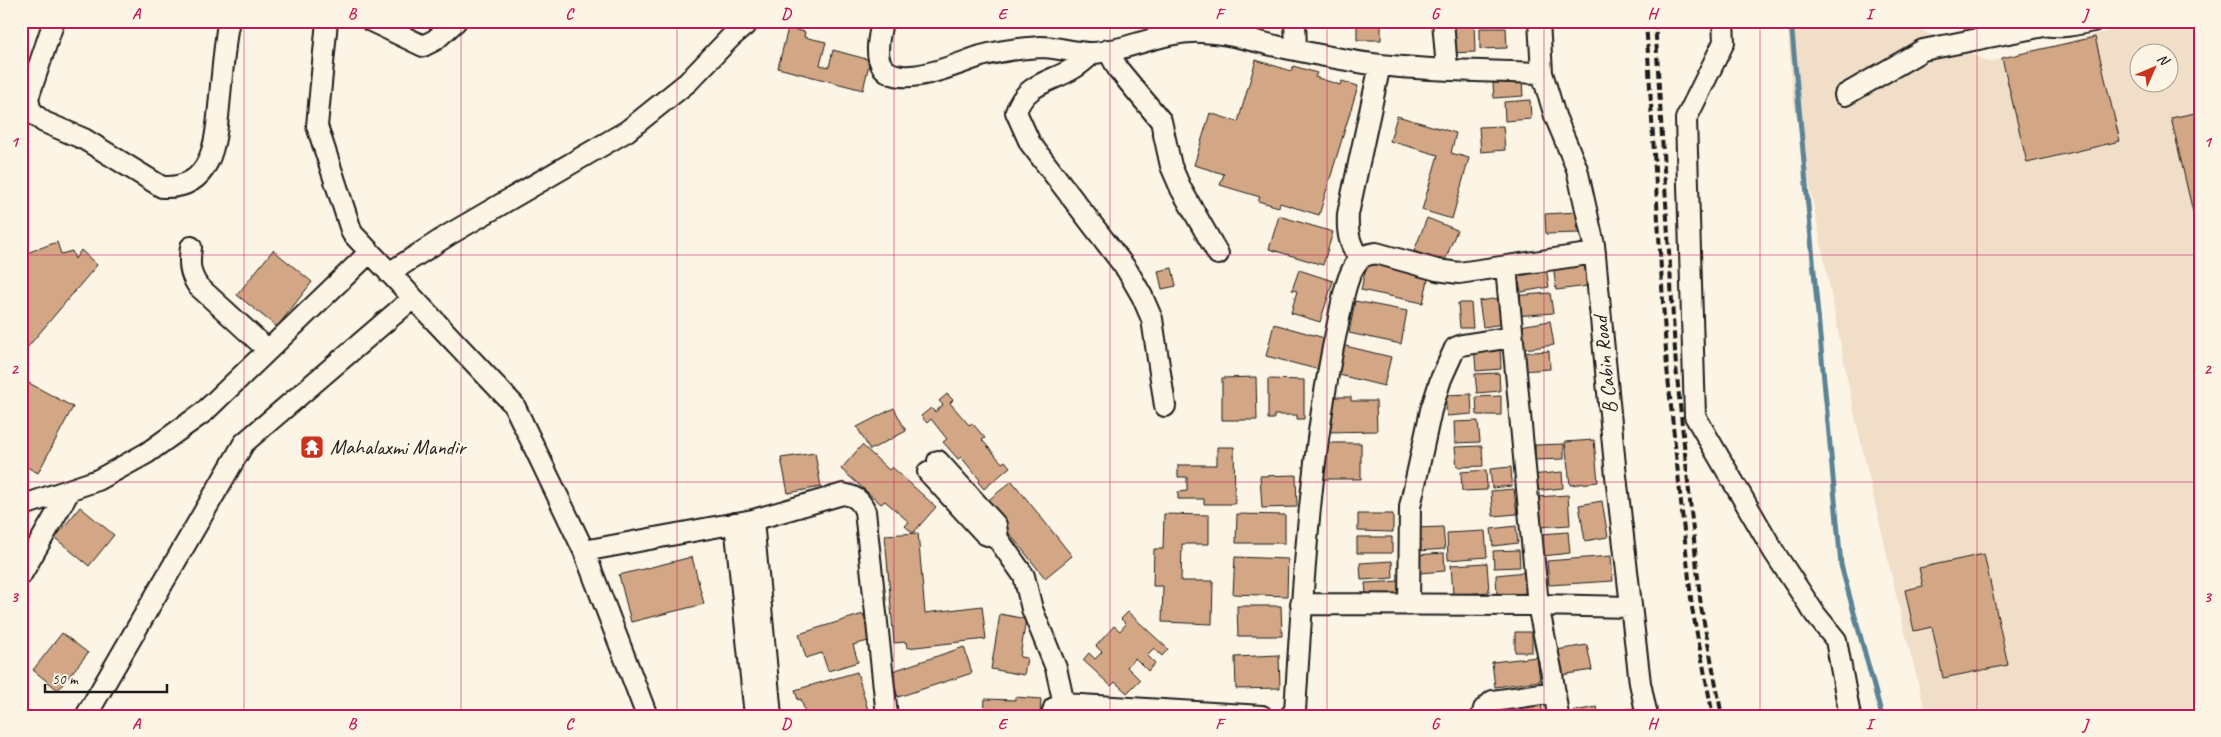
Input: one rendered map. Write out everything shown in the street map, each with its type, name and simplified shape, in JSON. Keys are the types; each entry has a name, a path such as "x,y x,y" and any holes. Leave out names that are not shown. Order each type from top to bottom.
{"street":[{"path":"54,21 28,98 30,108 35,115 44,122 84,140 162,187 174,188 192,181 205,168 215,146 226,30 230,21"},
{"path":"327,21 318,126 352,234 514,405 584,552 647,716"},
{"path":"372,21 423,46 435,40 456,21"},
{"path":"390,273 450,234 627,131 688,82 731,37 750,21"},
{"path":"882,21 878,49 879,60 883,67 892,74 904,77 930,73 983,56 1009,51 1041,47 1100,51 1172,34 1200,32 1225,34 1296,50 1380,65 1447,70 1542,73"},
{"path":"1295,21 1296,50"},
{"path":"1443,21 1447,70"},
{"name":"B Cabin Road","path":"1539,21 1542,73 1555,116 1577,169 1595,253 1616,476 1640,683 1647,716"},
{"path":"1723,21 1724,42 1686,119 1695,416 1774,552 1815,614 1836,640 1850,716"},
{"path":"1845,95 1923,50 2039,24 2066,28 2093,21"},
{"path":"1100,51 1161,121 1171,166 1181,189 1218,254"},
{"path":"1100,51 1074,68 1030,90 1019,103 1016,112 1030,143 1127,270 1142,296 1152,319 1165,406"},
{"path":"1360,259 1351,248 1347,232 1348,214 1380,65"},
{"path":"191,247 189,266 198,286 268,350"},
{"path":"21,506 98,480 147,453 204,412 370,252"},
{"path":"1290,716 1295,711 1301,604 1324,387 1344,294 1353,269 1360,259 1368,254 1376,253 1454,272 1506,267 1595,253"},
{"path":"1506,267 1538,606 1558,716"},
{"path":"86,716 244,444 413,298"},
{"path":"1409,605 1410,507 1431,410 1441,379 1454,348 1512,337"},
{"path":"933,467 985,534 998,539 1024,576 1032,609 1056,668 1058,710 1262,716"},
{"path":"21,575 70,490"},
{"path":"584,552 744,522 843,494 852,496 862,502 865,511 887,716"},
{"path":"744,522 756,637 771,716"},
{"path":"1301,604 1632,607"},
{"path":"755,716 756,637"},
{"path":"1482,716 1484,709 1493,701 1555,692"}],"shaded area":[{"path":"1787,21 1902,21 1989,62 2148,21 2200,21 2200,716 1927,716 1904,629 1853,408 1793,99"}],"building":[{"path":"1260,21 1279,21 1279,24 1259,23"},
{"path":"1357,21 1381,21 1381,40 1357,40"},
{"path":"1448,21 1474,21 1475,52 1450,53"},
{"path":"1482,21 1512,21 1512,22 1482,23"},
{"path":"788,28 805,32 804,37 826,42 820,65 829,67 833,50 870,60 863,90 778,68"},
{"path":"1480,28 1506,28 1507,48 1480,49"},
{"path":"2095,37 2120,141 2027,163 2002,58"},
{"path":"1256,60 1291,71 1293,66 1317,73 1315,77 1340,85 1342,81 1358,86 1319,215 1280,203 1279,207 1258,201 1260,197 1220,185 1224,174 1194,165 1210,113 1238,122"},
{"path":"1522,81 1523,96 1494,98 1493,83"},
{"path":"1530,100 1531,119 1505,121 1504,102"},
{"path":"2200,112 2200,242 2171,118"},
{"path":"1397,116 1456,133 1451,153 1469,158 1452,219 1422,210 1438,155 1390,141"},
{"path":"1503,126 1505,150 1481,152 1479,127"},
{"path":"1577,212 1578,233 1546,234 1545,214"},
{"path":"1279,216 1333,232 1323,265 1269,249"},
{"path":"1427,218 1457,230 1444,263 1414,251"},
{"path":"57,242 61,254 72,251 75,259 81,250 97,265 21,355 21,255"},
{"path":"273,250 312,282 277,327 237,295"},
{"path":"1584,259 1588,286 1556,290 1553,262"},
{"path":"1367,262 1429,275 1423,303 1361,290"},
{"path":"1546,267 1549,287 1521,292 1517,271"},
{"path":"1172,268 1176,286 1162,289 1158,271"},
{"path":"1299,270 1333,281 1320,322 1291,313 1297,291 1292,290"},
{"path":"1550,293 1553,313 1515,316 1513,296"},
{"path":"1500,298 1503,324 1483,327 1479,301"},
{"path":"1355,301 1407,311 1401,344 1349,333"},
{"path":"1458,303 1471,303 1473,328 1460,328"},
{"path":"1550,321 1554,345 1524,349 1520,326"},
{"path":"1274,324 1328,339 1320,370 1266,356"},
{"path":"1337,344 1391,357 1384,386 1331,373"},
{"path":"1500,344 1501,369 1476,371 1474,345"},
{"path":"1549,351 1550,369 1521,371 1520,353"},
{"path":"1499,373 1500,391 1477,393 1475,374"},
{"path":"1256,377 1257,420 1222,420 1222,378"},
{"path":"1268,379 1304,380 1304,419 1297,419 1297,415 1274,415 1274,419 1268,419"},
{"path":"29,383 73,407 38,473 21,464 21,398"},
{"path":"947,394 953,400 950,403 969,425 972,423 985,438 982,440 1002,463 1005,461 1010,467 984,489 978,482 980,480 961,457 958,459 943,442 947,439 931,419 927,423 921,416 931,408 935,412 943,405 939,401"},
{"path":"1471,394 1472,414 1447,416 1445,395"},
{"path":"1501,396 1501,415 1477,415 1476,397"},
{"path":"1327,397 1351,397 1351,401 1376,401 1377,431 1327,432"},
{"path":"894,408 906,431 870,450 857,427"},
{"path":"1478,421 1480,442 1455,443 1454,422"},
{"path":"1594,440 1598,482 1570,485 1565,442"},
{"path":"1321,443 1361,443 1361,479 1321,479"},
{"path":"1564,444 1564,459 1535,460 1535,445"},
{"path":"862,445 889,470 892,467 936,507 913,533 905,526 909,522 885,501 881,504 841,469"},
{"path":"1482,446 1483,466 1457,467 1455,447"},
{"path":"1217,447 1234,447 1235,504 1204,504 1204,499 1178,499 1178,492 1187,491 1187,477 1178,477 1178,465 1217,465"},
{"path":"815,453 821,487 788,493 781,458"},
{"path":"1511,467 1512,486 1492,488 1490,469"},
{"path":"1486,470 1487,490 1462,491 1461,472"},
{"path":"1562,472 1563,488 1532,491 1531,475"},
{"path":"1296,475 1297,507 1262,508 1260,476"},
{"path":"1012,481 1072,556 1045,578 985,503"},
{"path":"1514,489 1517,514 1493,516 1491,491"},
{"path":"1568,495 1570,525 1538,527 1536,497"},
{"path":"1602,501 1608,537 1585,541 1579,505"},
{"path":"80,507 114,535 89,566 55,538"},
{"path":"1164,514 1209,515 1209,544 1182,544 1181,581 1213,581 1212,624 1162,622 1163,586 1153,586 1154,549 1163,549"},
{"path":"1237,514 1285,515 1285,543 1236,543"},
{"path":"1358,514 1393,514 1393,532 1358,531"},
{"path":"1516,526 1518,543 1493,546 1491,529"},
{"path":"1443,527 1445,549 1417,551 1415,528"},
{"path":"1485,531 1487,557 1448,560 1447,533"},
{"path":"1568,532 1570,553 1543,556 1541,534"},
{"path":"918,533 925,613 982,606 986,639 907,648 906,642 894,643 885,535"},
{"path":"1357,537 1392,537 1392,553 1357,553"},
{"path":"1519,550 1520,567 1494,568 1493,551"},
{"path":"1444,553 1445,571 1419,573 1417,555"},
{"path":"1984,554 2008,665 1943,678 1932,627 1914,631 1905,590 1923,586 1919,568"},
{"path":"1611,556 1613,581 1549,585 1547,561"},
{"path":"692,557 704,604 631,622 619,575"},
{"path":"1235,557 1288,559 1287,596 1233,594"},
{"path":"1392,561 1393,578 1361,580 1360,563"},
{"path":"1487,563 1489,592 1453,595 1451,565"},
{"path":"1526,572 1528,593 1497,595 1496,575"},
{"path":"1401,581 1402,601 1367,603 1365,583"},
{"path":"1237,606 1281,606 1282,636 1238,636"},
{"path":"1128,612 1168,649 1162,656 1154,648 1147,655 1155,663 1148,671 1135,658 1127,667 1140,680 1127,693 1115,682 1111,686 1083,660 1089,653 1095,659 1102,652 1096,646 1114,626 1120,631 1126,624 1121,619"},
{"path":"863,614 872,640 853,645 858,662 828,671 822,653 806,658 799,634"},
{"path":"1000,614 1026,619 1020,657 1027,658 1024,675 991,669"},
{"path":"1515,632 1532,632 1532,652 1515,652"},
{"path":"62,633 88,653 58,690 33,670"},
{"path":"1587,645 1592,670 1561,675 1556,650"},
{"path":"964,647 972,673 898,697 890,672"},
{"path":"1279,655 1280,688 1236,689 1235,657"},
{"path":"1537,657 1540,681 1495,687 1492,662"},
{"path":"857,672 868,710 850,716 806,716 801,699 798,700 795,690"},
{"path":"1015,697 1041,699 1040,716 984,716 985,699 1015,700"},
{"path":"1541,702 1543,716 1521,716 1520,706"},
{"path":"1597,707 1599,716 1575,716 1574,711"},
{"path":"1515,708 1516,716 1491,716 1490,712"},
{"path":"1636,708 1637,716 1609,716 1609,711"}],"waterway":[{"path":"1791,21 1841,565 1882,716"}],"railway":[{"path":"1646,21 1667,368 1692,608 1713,716"},
{"path":"1655,21 1676,367 1701,607 1722,716"}],"place":[{"name":"Mahalaxmi Mandir","path":"312,447"}]}
